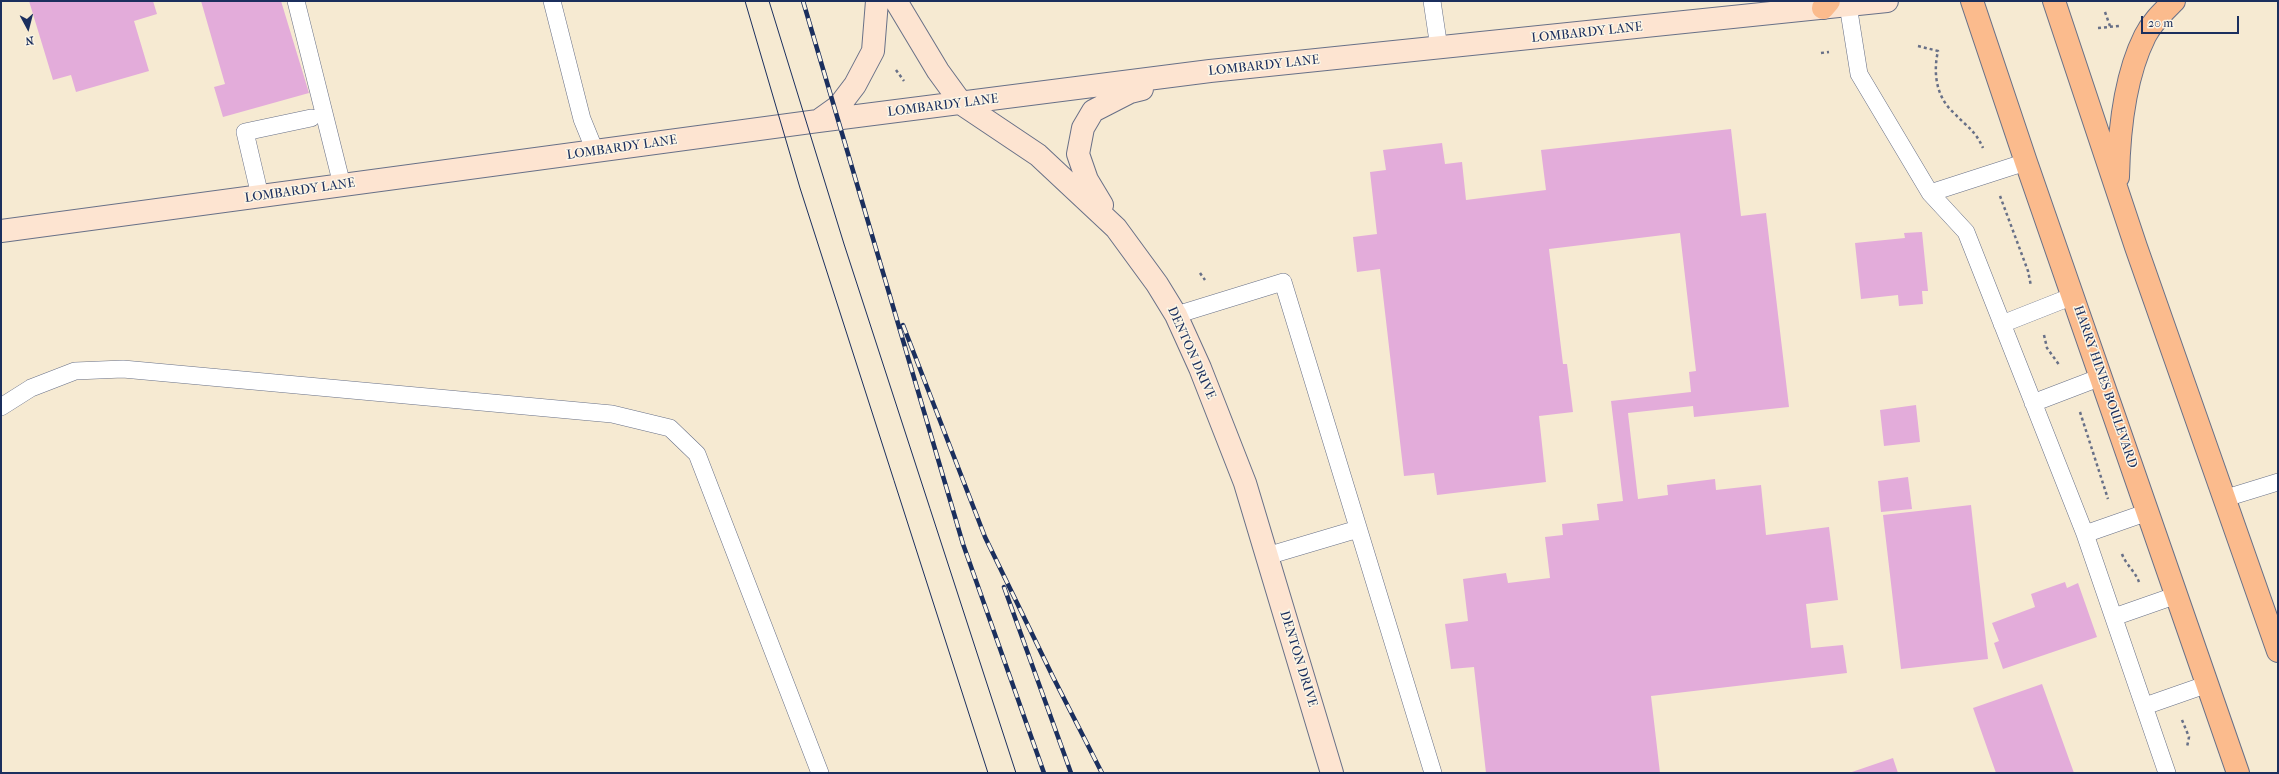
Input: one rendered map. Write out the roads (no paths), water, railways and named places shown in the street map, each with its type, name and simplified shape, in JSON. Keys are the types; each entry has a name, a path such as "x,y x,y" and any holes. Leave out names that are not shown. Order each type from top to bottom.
{"main road":[{"path":"818,121 840,106 855,85 872,51 877,1"},
{"name":"DENTON DRIVE","path":"896,1 938,72 962,104 1038,155 1116,228 1157,284 1176,315 1200,368 1245,483 1332,773"},
{"name":"LOMBARDY LANE","path":"1,231 818,121 1210,72 1439,48 1769,7 1833,5 1887,1"},
{"name":"HARRY HINES BOULEVARD","path":"1972,1 2026,162 2238,773"},
{"path":"2054,1 2118,194 2226,498 2278,651"},
{"path":"2118,194 2118,145 2125,103 2135,62 2145,36 2158,16 2174,1"},
{"path":"1116,228 1087,180 1078,154 1083,128 1093,111 1130,92 1210,72"}],"lane":[{"path":"296,1 342,185"},
{"path":"552,1 582,119 595,151"},
{"path":"1432,1 1439,48"},
{"path":"1833,5 1859,74 1930,193 1966,232 2085,534 2168,773"},
{"path":"260,196 245,132 311,118"},
{"path":"1930,193 2026,162"},
{"path":"1176,315 1284,282 1432,773"},
{"path":"2002,324 2073,296"},
{"path":"1,407 31,388 75,371 123,369 612,414 670,428 696,454 820,773"},
{"path":"2034,403 2101,377"},
{"path":"2226,498 2278,482"},
{"path":"2085,534 2148,512"},
{"path":"1267,556 1358,529"},
{"path":"2114,617 2177,595"},
{"path":"2145,706 2208,684"}],"tram line":[{"path":"745,1 800,188 988,773"},
{"path":"769,1 844,244 1016,773"}],"railway":[{"path":"803,1 963,544 1044,773"},
{"path":"903,325 985,537 1053,677 1102,773"},
{"path":"1004,587 1071,773"}]}
